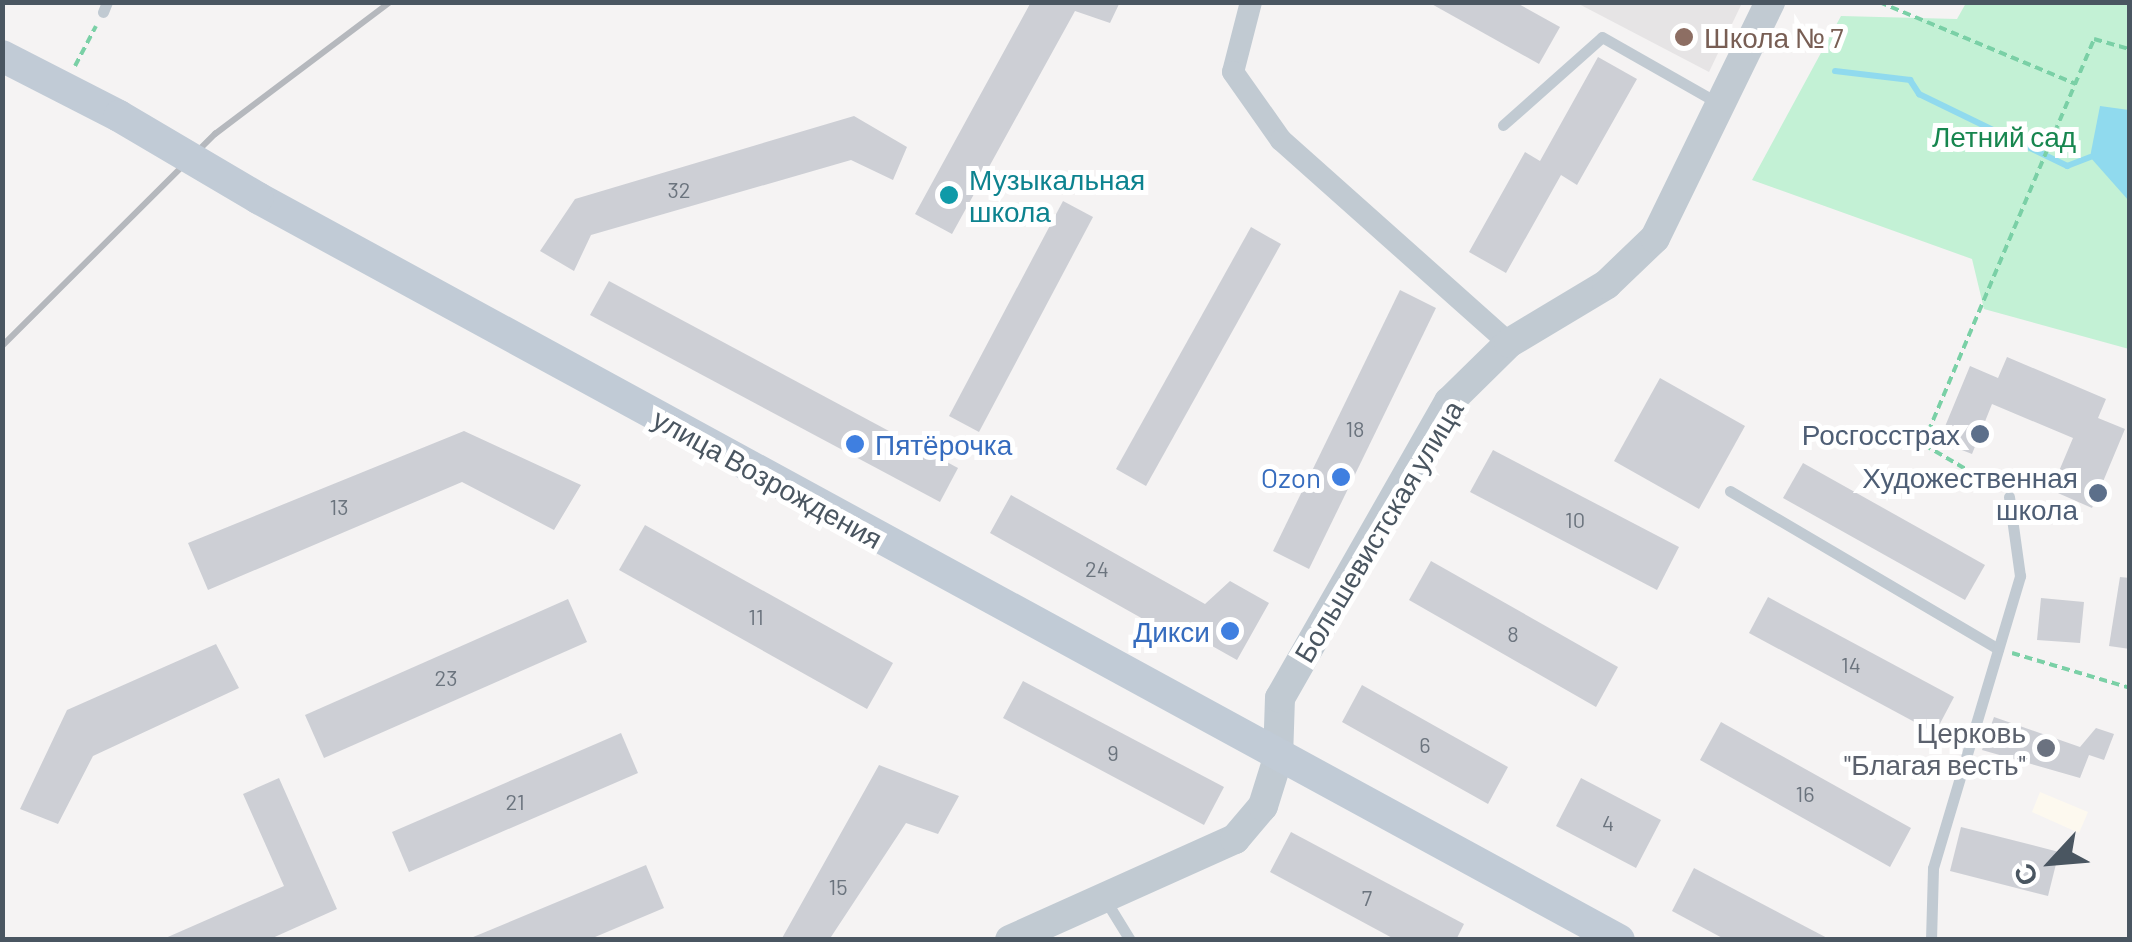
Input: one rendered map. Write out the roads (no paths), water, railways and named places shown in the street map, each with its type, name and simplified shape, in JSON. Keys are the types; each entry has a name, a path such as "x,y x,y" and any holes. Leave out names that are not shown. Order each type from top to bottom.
{"main road":[{"name":"улица Возрождения","path":"2,56 66,84 258,198 1278,758 1619,940"}],"street":[{"path":"1251,2 1233,72 1281,140 1509,342"},
{"name":"Большевистская улица","path":"1278,758 1280,698 1449,402 1509,342 1607,284 1655,238 1770,2"},
{"path":"1010,940 1235,839 1263,806 1278,758"}],"lane":[{"path":"1503,125 1602,38 1720,105"},
{"path":"1730,491 1998,649"},
{"path":"1931,940 1932,868 2020,576 2009,497"},
{"path":"1104,898 1130,940"}],"water":[{"path":"2100,106 2129,110 2129,201 2090,157"}],"waterway":[{"path":"1835,71 1910,80 1919,94 2067,166 2090,157"}],"railway":[{"path":"2,346 215,134 390,2"}],"place":[{"name":"Школа № 7","path":"1684,37"},
{"name":"Музыкальная школа","path":"949,195"},
{"name":"Росгосстрах","path":"1980,434"},
{"name":"Пятёрочка","path":"855,444"},
{"name":"Ozon","path":"1341,477"},
{"name":"Художественная школа","path":"2098,493"},
{"name":"Дикси","path":"1230,631"},
{"name":"Церковь \"Благая весть\"","path":"2046,748"}],"park label":[{"name":"Летний сад","path":"2004,136"}]}
